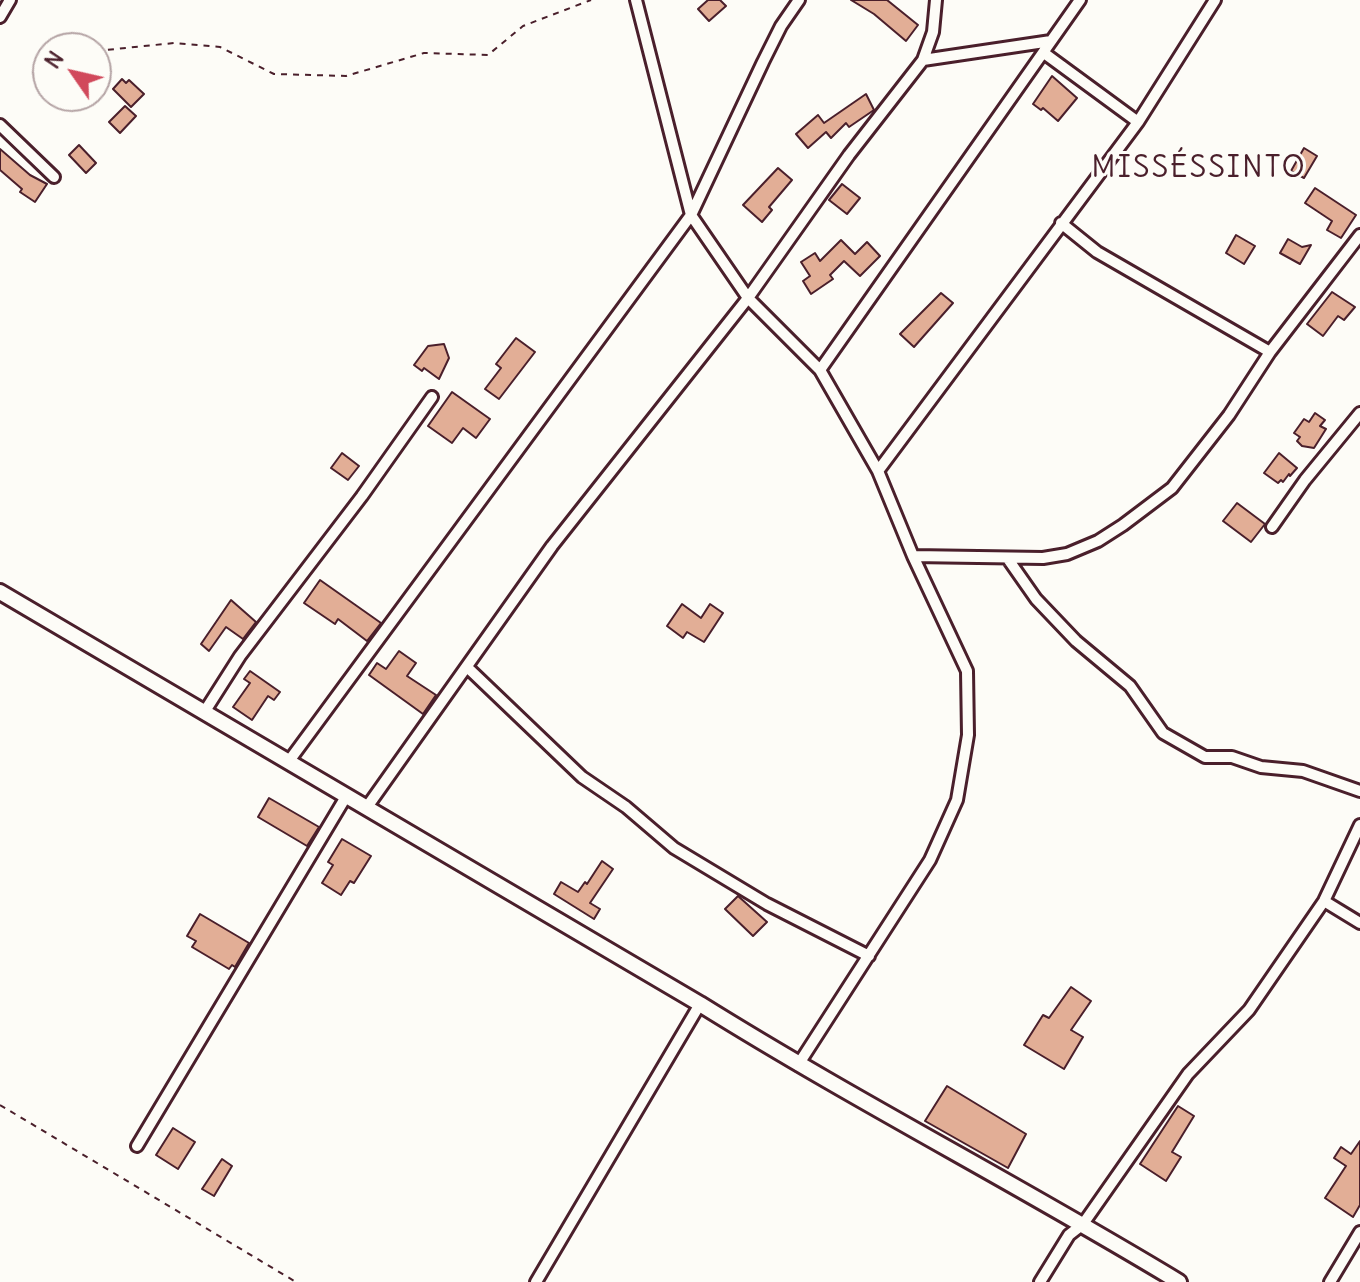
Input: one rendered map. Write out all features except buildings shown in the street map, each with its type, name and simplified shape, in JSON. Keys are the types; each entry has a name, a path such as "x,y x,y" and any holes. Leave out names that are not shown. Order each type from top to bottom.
{"street":[{"path":"0,17 10,0"},
{"path":"636,0 691,215 748,298 820,370 878,471 913,556 967,671 968,735 957,800 930,860 798,1065"},
{"path":"289,761 691,215 769,50 799,0"},
{"path":"367,807 552,546 748,298 849,155 923,60 933,32 936,0"},
{"path":"820,370 1080,0"},
{"path":"878,471 1138,122 1215,0"},
{"path":"923,60 1051,41"},
{"path":"1044,53 1138,122"},
{"path":"0,125 54,177"},
{"path":"1061,223 1097,252 1270,352"},
{"path":"913,556 1008,559 1067,554 1098,541 1172,488 1229,415 1270,352 1360,235"},
{"path":"205,711 240,656 362,496 432,397"},
{"path":"1272,527 1305,480 1360,413"},
{"path":"1008,559 1036,599 1076,641 1130,686 1163,733 1205,757 1232,757 1261,767 1303,771 1360,791"},
{"path":"0,592 700,1004 798,1065 1083,1224 1179,1282"},
{"path":"467,667 582,777 626,807 674,848 767,904 869,956"},
{"path":"137,1146 347,795"},
{"path":"1040,1282 1069,1235 1083,1224 1188,1074 1249,1010 1324,901 1360,825"},
{"path":"1324,901 1360,923"},
{"path":"536,1282 700,1004"},
{"path":"1330,1282 1360,1232"}],"path":[{"path":"112,49 174,43 220,47 274,74 346,76 424,53 488,55 523,26 591,0"},
{"path":"0,1105 296,1282"}],"district":[{"name":"MISSÉSSINTO","path":"1199,168"}]}
